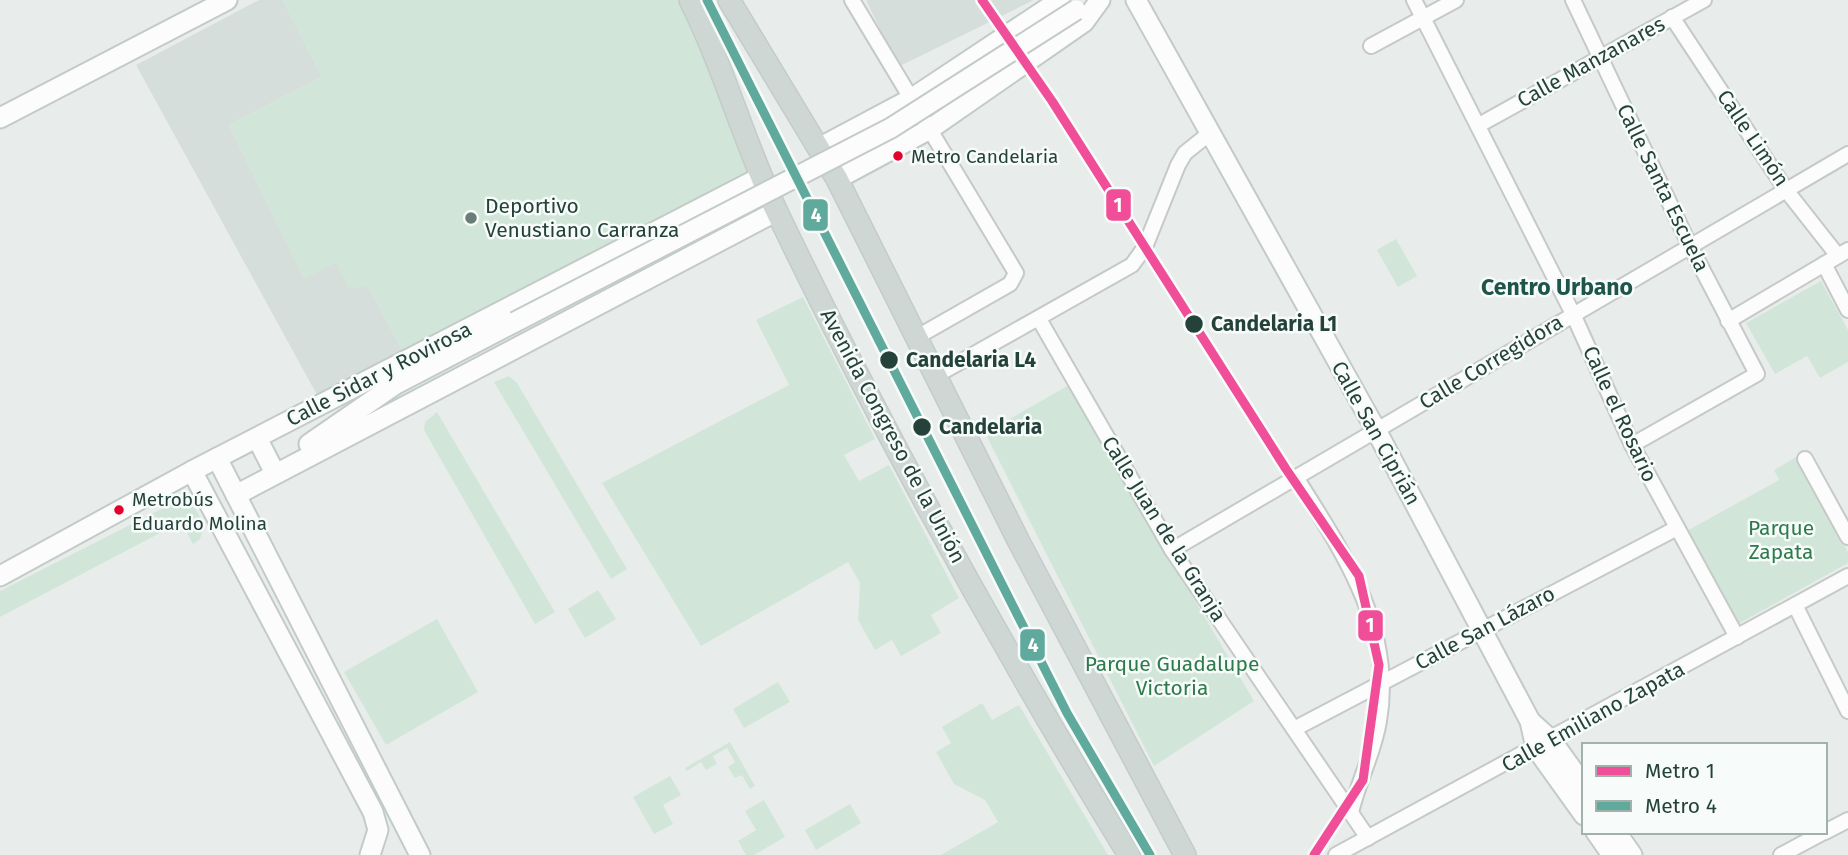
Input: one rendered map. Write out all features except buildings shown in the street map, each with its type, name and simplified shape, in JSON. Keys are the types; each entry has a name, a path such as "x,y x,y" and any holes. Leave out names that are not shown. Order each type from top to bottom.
{"main road":[{"name":"Avenida Congreso de la Unión","path":"690,0 710,42 761,177 777,211 944,535 1080,776 1129,855"},
{"path":"729,0 837,179 1019,542 1185,855"}],"street":[{"path":"0,118 227,0"},
{"path":"852,0 1016,273 1010,284 917,337"},
{"path":"837,179 930,129 1084,22 1100,0"},
{"name":"Calle San Ciprián","path":"1136,0 1376,430 1543,744"},
{"name":"Calle el Rosario","path":"1413,0 1573,314 1632,445 1737,637"},
{"path":"1371,46 1456,0"},
{"name":"Calle Santa Escuela","path":"1573,0 1690,246 1757,374 1632,445"},
{"name":"Calle Manzanares","path":"1479,125 1704,0"},
{"path":"819,148 911,99 1076,3"},
{"name":"Calle Sidar y Rovirosa","path":"396,384 891,128 1076,3"},
{"name":"Calle Limón","path":"1672,17 1786,190 1843,253"},
{"path":"937,375 1132,265 1145,247 1185,153 1210,133"},
{"name":"Calle Corregidora","path":"1172,550 1848,154"},
{"name":"Calle Sidar y Rovirosa","path":"0,576 192,471 761,177"},
{"name":"Calle Sidar y Rovirosa","path":"236,495 777,211"},
{"path":"1728,321 1843,253"},
{"path":"1824,264 1848,310"},
{"name":"Calle Juan de la Granja","path":"1039,319 1172,550 1368,838"},
{"path":"297,417 396,384"},
{"path":"257,438 280,470 300,451 396,384"},
{"path":"217,458 420,855"},
{"path":"1805,459 1848,537"},
{"path":"192,471 373,812 377,830 370,855"},
{"path":"1297,479 1356,577 1376,637 1382,682 1380,719 1351,813"},
{"name":"Calle San Lázaro","path":"1294,729 1676,528"},
{"name":"Calle Emiliano Zapata","path":"1336,855 1848,576"},
{"path":"1795,605 1848,711"},
{"path":"1543,744 1582,784"},
{"path":"1543,744 1582,812"},
{"path":"1827,831 1848,820"},
{"path":"1597,834 1612,855"},
{"path":"1617,834 1633,855"},
{"path":"1781,855 1821,834"}],"shaded area":[{"path":"259,0 283,0 322,77 229,125 304,278 336,262 369,287 407,359 322,404 136,65"},
{"path":"866,0 1034,0 898,67"}],"green space":[{"name":"Deportivo Venustiano Carranza","path":"283,0 688,0 750,174 407,359 369,287 349,288 336,262 304,279 229,125 322,77"},
{"path":"1396,239 1417,276 1398,287 1377,250"},
{"path":"1821,281 1848,330 1848,362 1820,378 1807,356 1775,374 1746,323"},
{"path":"803,297 875,439 844,455 859,481 889,465 959,598 931,615 941,633 901,656 892,640 875,650 858,620 860,583 848,562 701,646 602,483 789,385 756,320"},
{"path":"509,376 517,383 627,569 611,579 494,382"},
{"name":"Parque Guadalupe Victoria","path":"1069,385 1254,701 1154,766 985,433"},
{"path":"437,412 555,612 535,624 424,430 425,422"},
{"name":"Parque Zapata","path":"1796,457 1848,552 1848,563 1736,625 1685,532 1779,480 1774,470"},
{"path":"179,500 196,509 201,520 200,539 193,544 181,522 0,617 0,591"},
{"path":"598,590 616,619 585,638 568,609"},
{"path":"437,619 478,692 386,745 344,672"},
{"path":"778,682 790,702 744,728 733,709"},
{"path":"982,703 992,720 1019,705 1108,855 941,855 998,822 985,800 954,784 936,752 951,743 942,727"},
{"path":"730,742 755,786 750,789 742,775 735,778 728,767 735,762 727,748 713,756 717,764 706,770 701,762 687,771 685,768"},
{"path":"670,776 681,795 663,805 673,824 654,834 633,797"},
{"path":"764,800 785,837 754,855 746,855 738,841 756,830 745,811"},
{"path":"850,804 861,823 816,850 805,830"}],"metro line":[{"name":"4","path":"707,0 1067,713 1150,855"},
{"name":"1","path":"982,0 1052,101 1286,469 1359,576 1379,665 1363,780 1314,855"}],"place":[{"name":"Metro Candelaria","path":"898,156"},
{"name":"Deportivo Venustiano Carranza","path":"471,218"},
{"name":"Candelaria L1","path":"1194,324"},
{"name":"Candelaria L4","path":"889,360"},
{"name":"Candelaria","path":"922,427"},
{"name":"Metrobús Eduardo Molina","path":"119,510"}],"district":[{"name":"Centro Urbano","path":"1557,287"}]}
